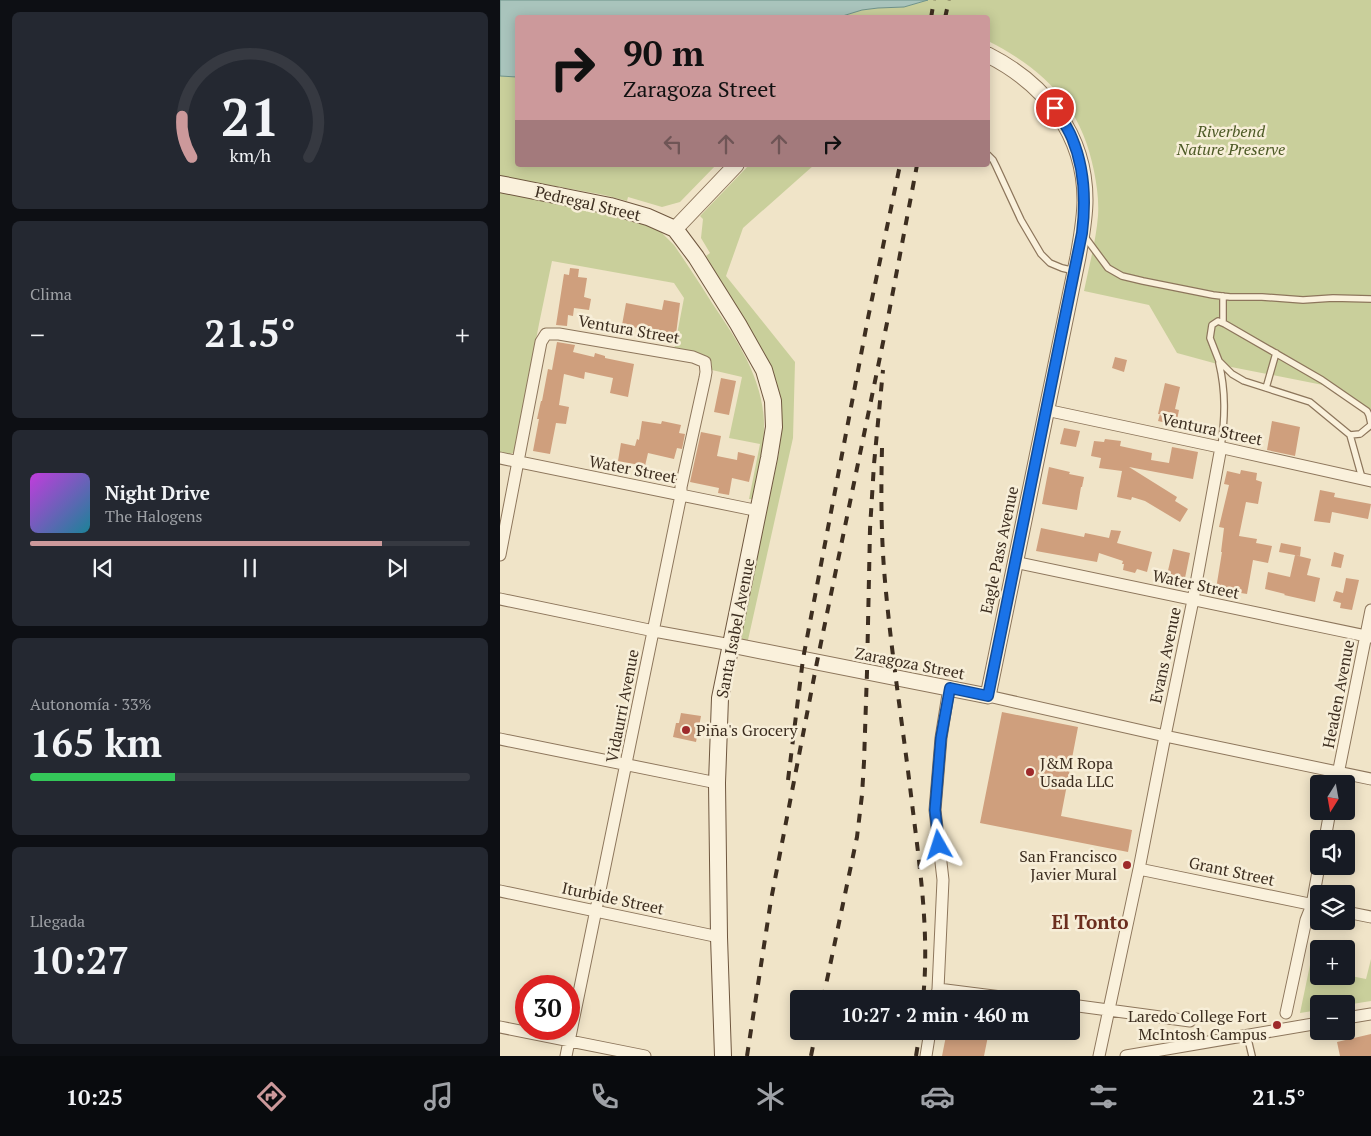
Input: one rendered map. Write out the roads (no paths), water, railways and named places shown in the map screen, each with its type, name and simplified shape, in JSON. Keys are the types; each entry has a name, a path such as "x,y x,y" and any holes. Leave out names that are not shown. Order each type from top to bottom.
{"main road":[{"name":"Pedregal Street","path":"500,184 610,206 648,217 675,228"},
{"name":"Santa Isabel Avenue","path":"675,228 696,257 738,324 764,370 773,401 774,427 770,458 720,698 717,783 723,1056"}],"street":[{"name":"Eagle Pass Avenue","path":"988,696 1075,271 1082,233 1085,199 1081,165 1072,137 1055,108 1034,86 1006,64 990,56"},
{"path":"675,228 734,167"},
{"name":"Ventura Street","path":"518,462 541,342 546,334 559,334 693,357 705,362"},
{"name":"Vidaurri Avenue","path":"566,1056 682,495 681,487 705,378 705,362"},
{"name":"Ventura Street","path":"1046,410 1366,479"},
{"name":"Evans Avenue","path":"1099,1056 1193,600 1221,447"},
{"name":"Water Street","path":"500,458 759,511"},
{"path":"500,555 518,462"},
{"name":"Water Street","path":"1014,562 1368,637"},
{"name":"Zaragoza Street","path":"500,599 988,696 1326,775"},
{"name":"Headen Avenue","path":"1339,775 1368,637 1371,610"},
{"path":"937,990 943,880 935,810 941,738 950,688"},
{"path":"500,739 717,783"},
{"name":"Zaragoza Street","path":"1355,779 1371,779"},
{"name":"Grant Street","path":"1139,869 1310,904"},
{"name":"Iturbide Street","path":"500,891 719,937"},
{"path":"1286,1013 1306,920 1310,913"},
{"path":"1355,914 1371,917"},
{"path":"1080,1006 1190,1021"},
{"path":"1355,1017 1371,1014"},
{"path":"1126,1056 1310,1024"},
{"path":"500,1027 645,1056"},
{"path":"926,1056 929,1040"}],"lane":[{"path":"990,158 996,166 1021,220 1041,254 1050,263 1075,271"},
{"path":"1082,233 1108,268 1122,276 1184,290 1223,296 1303,300 1333,298 1371,299"},
{"path":"1223,296 1223,323"},
{"path":"1221,447 1224,428 1224,392 1219,361 1210,338 1212,325 1218,321 1322,380 1367,411 1371,424 1360,434 1350,435"},
{"path":"1266,388 1276,353"},
{"path":"1219,361 1232,374 1244,381 1310,402 1350,435 1366,479"},
{"path":"1247,1035 1252,1056"}],"water":[{"path":"500,0 928,0 904,7 862,10 846,15 515,15 515,77 500,76"}],"railway":[{"path":"932,15 934,0"},
{"path":"946,15 949,0"},
{"path":"788,780 803,659 868,318 900,167"},
{"path":"747,1056 771,900 917,167"},
{"path":"825,990 857,837 862,795 870,529 883,370"},
{"path":"882,448 883,554 893,654 923,897 925,948 924,990"},
{"path":"811,1056 814,1040"},
{"path":"916,1056 919,1040"}],"place":[{"name":"Piña's Grocery","path":"686,730"},
{"name":"J&M Ropa Usada LLC","path":"1030,772"},
{"name":"San Francisco Javier Mural","path":"1127,865"},
{"name":"Laredo College Fort McIntosh Campus","path":"1277,1025"}],"district":[{"name":"El Tonto","path":"1090,922"}],"park label":[{"name":"Riverbend Nature Preserve","path":"1231,140"}]}
